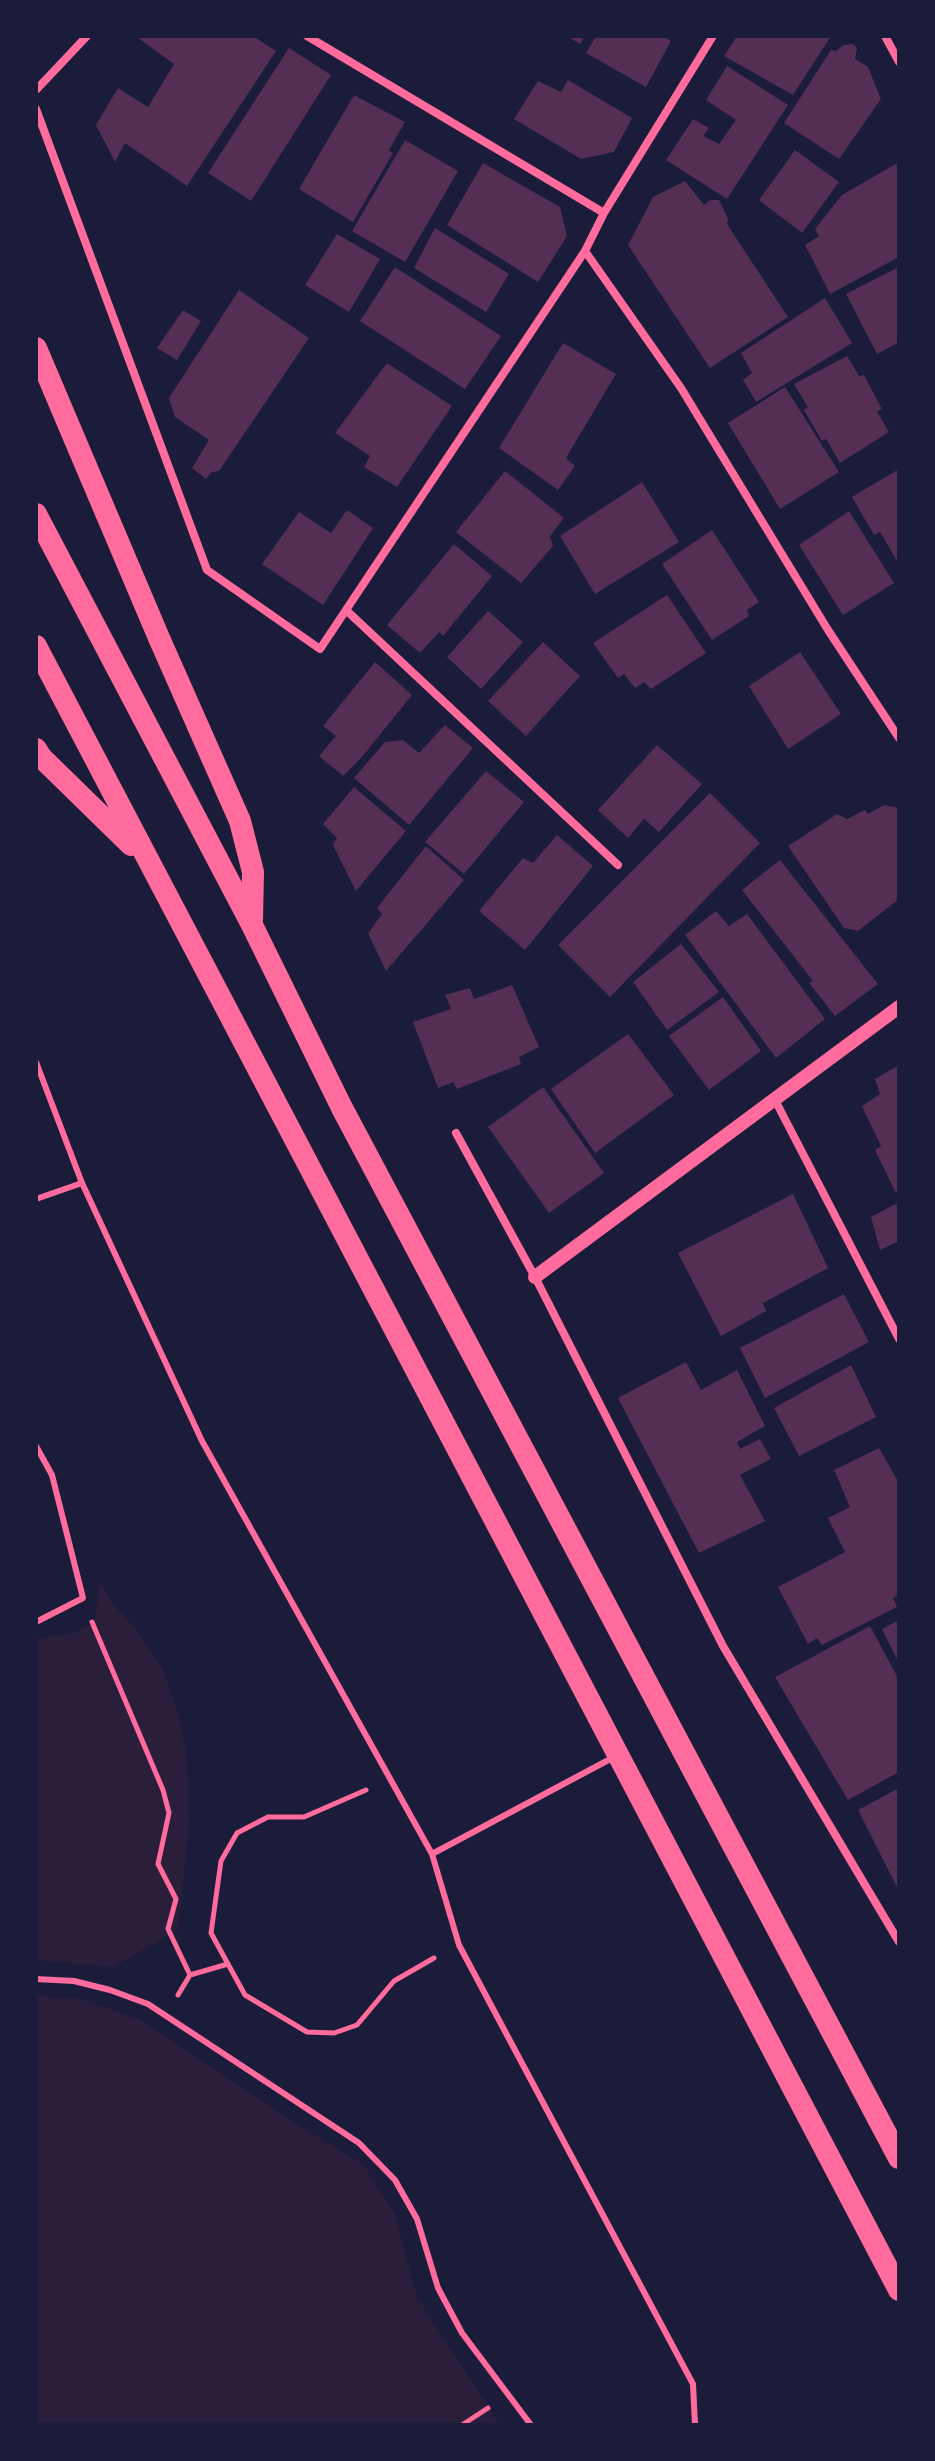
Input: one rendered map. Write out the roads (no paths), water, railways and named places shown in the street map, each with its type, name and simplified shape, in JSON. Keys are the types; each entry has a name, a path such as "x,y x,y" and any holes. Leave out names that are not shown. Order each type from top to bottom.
{"highway":[{"path":"36,348 240,821 253,872 252,925"},
{"path":"36,514 252,925 342,1108 899,2158"},
{"path":"36,646 899,2290"},
{"path":"36,749 146,859"}],"street":[{"path":"36,90 87,36"},
{"path":"307,36 604,213"},
{"path":"36,109 207,570 320,649 585,251 604,213 713,36"},
{"path":"885,36 899,62"},
{"path":"585,251 681,388 828,630 899,738"},
{"path":"346,610 618,865"},
{"path":"535,1277 899,1007"},
{"path":"775,1100 899,1339"},
{"path":"456,1133 535,1277 723,1646 899,1942"}],"lane":[{"path":"36,1062 82,1183 202,1441 432,1854 459,1945 693,2384 695,2425"},
{"path":"36,1199 82,1183"},
{"path":"36,1446 52,1475 83,1598 36,1622"},
{"path":"432,1854 617,1756"},
{"path":"36,1979 74,1981 148,2004 359,2143 395,2180 417,2219 438,2288 462,2333 531,2425"}]}
